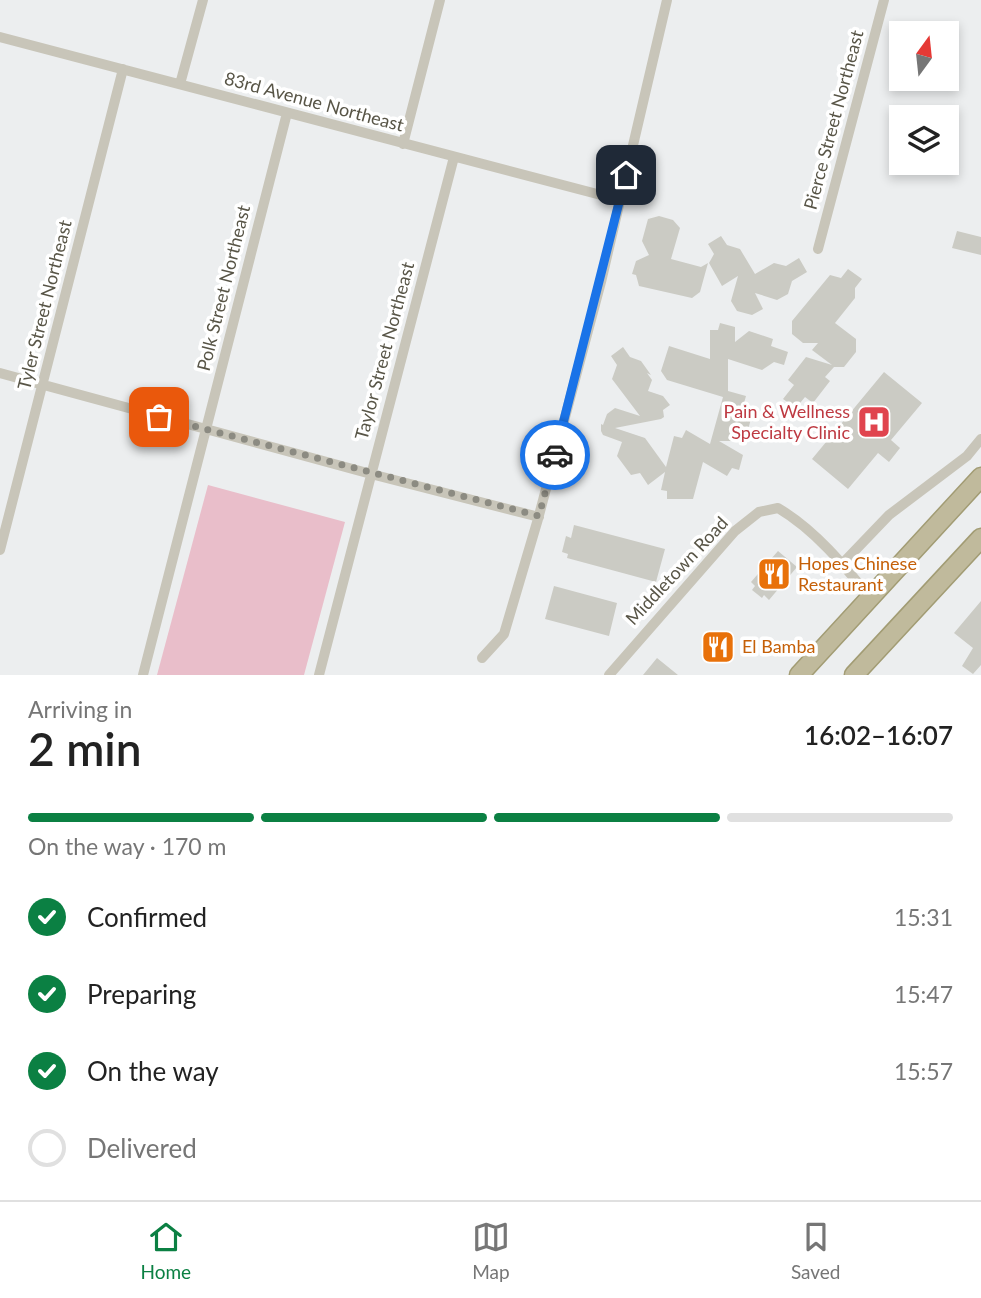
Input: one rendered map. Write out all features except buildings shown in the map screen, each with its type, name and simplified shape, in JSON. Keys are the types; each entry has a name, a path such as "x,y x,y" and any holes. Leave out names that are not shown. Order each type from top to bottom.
{"highway":[{"path":"799,675 981,477"},
{"path":"855,675 981,538"}],"street":[{"path":"180,85 203,0"},
{"path":"403,144 440,0"},
{"path":"482,658 504,634 539,516 620,200 667,0"},
{"name":"Pierce Street Northeast","path":"818,249 884,0"},
{"name":"83rd Avenue Northeast","path":"0,37 620,200"},
{"name":"Tyler Street Northeast","path":"0,550 123,69"},
{"name":"Polk Street Northeast","path":"143,675 287,113"},
{"name":"Taylor Street Northeast","path":"319,675 454,157"},
{"path":"0,373 371,474 539,516"},
{"path":"843,564 889,515 967,456 981,439"},
{"name":"Middletown Road","path":"609,675 735,531 759,512 778,508 843,564 870,599"}],"shaded area":[{"path":"208,485 345,522 304,675 157,675"}],"way so far":[{"path":"159,417 539,516 555,455"}],"place":[{"name":"Pain & Wellness Specialty Clinic","path":"874,422"},
{"name":"Hopes Chinese Restaurant","path":"774,574"},
{"name":"El Bamba","path":"718,647"}],"route":[{"path":"555,455 626,175"}]}
